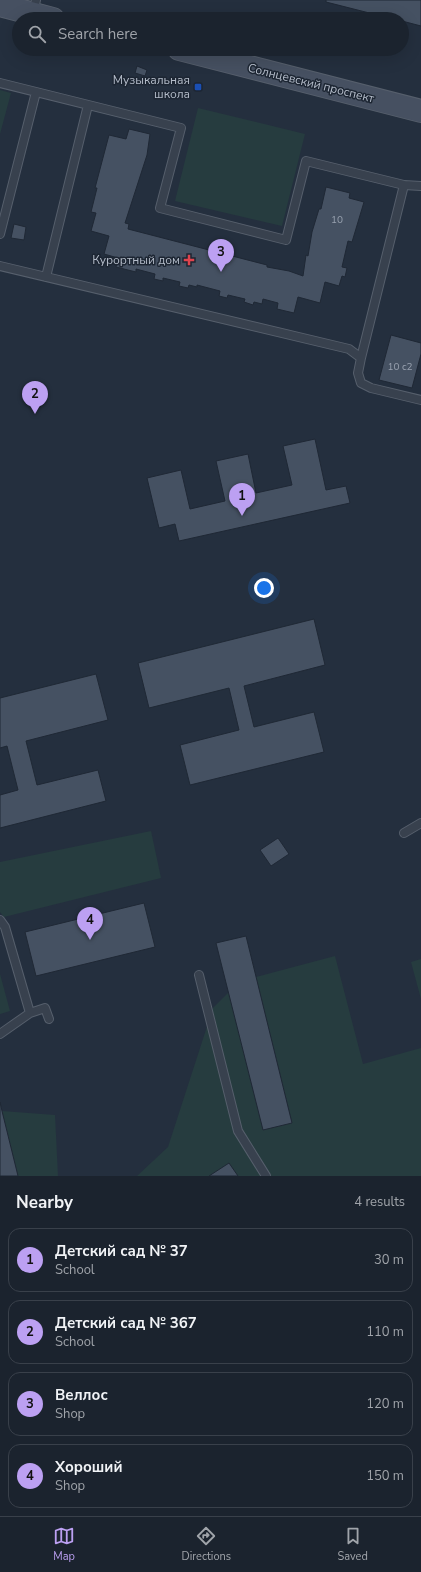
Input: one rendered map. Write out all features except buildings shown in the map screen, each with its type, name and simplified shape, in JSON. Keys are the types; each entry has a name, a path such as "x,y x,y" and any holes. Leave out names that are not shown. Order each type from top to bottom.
{"street":[{"path":"0,5 40,11"},
{"name":"Солнцевский проспект","path":"206,56 421,111"}],"lane":[{"path":"0,83 180,128 160,208 286,240 306,161 404,185 421,186"},
{"path":"0,234 36,92"},
{"path":"46,276 88,105"},
{"path":"404,185 358,373 361,383 371,388 421,400"},
{"path":"0,266 349,349 361,358"},
{"path":"404,833 421,823"},
{"path":"0,920 5,927 30,1012"},
{"path":"199,975 238,1131 266,1176"},
{"path":"0,1034 30,1012 45,1008 49,1019"}],"green space":[{"path":"0,90 11,93 0,134"},
{"path":"198,108 305,134 282,226 175,201"},
{"path":"151,831 161,878 4,917 0,912 0,862"},
{"path":"335,956 363,1064 421,1048 421,1176 137,1176 168,1147 213,1008 229,992 263,1130 292,1122 256,977"},
{"path":"421,959 421,999 411,962"},
{"path":"0,974 10,1011 0,1014"},
{"path":"2,1111 55,1115 58,1176 18,1176"}],"place":[{"name":"Музыкальная школа","path":"198,87"},
{"name":"Курортный дом","path":"189,260"},
{"name":"Веллос","path":"221,272"},
{"name":"Детский сад № 367","path":"35,414"},
{"name":"Детский сад № 37","path":"242,516"},
{"name":"Хороший","path":"90,940"}]}
